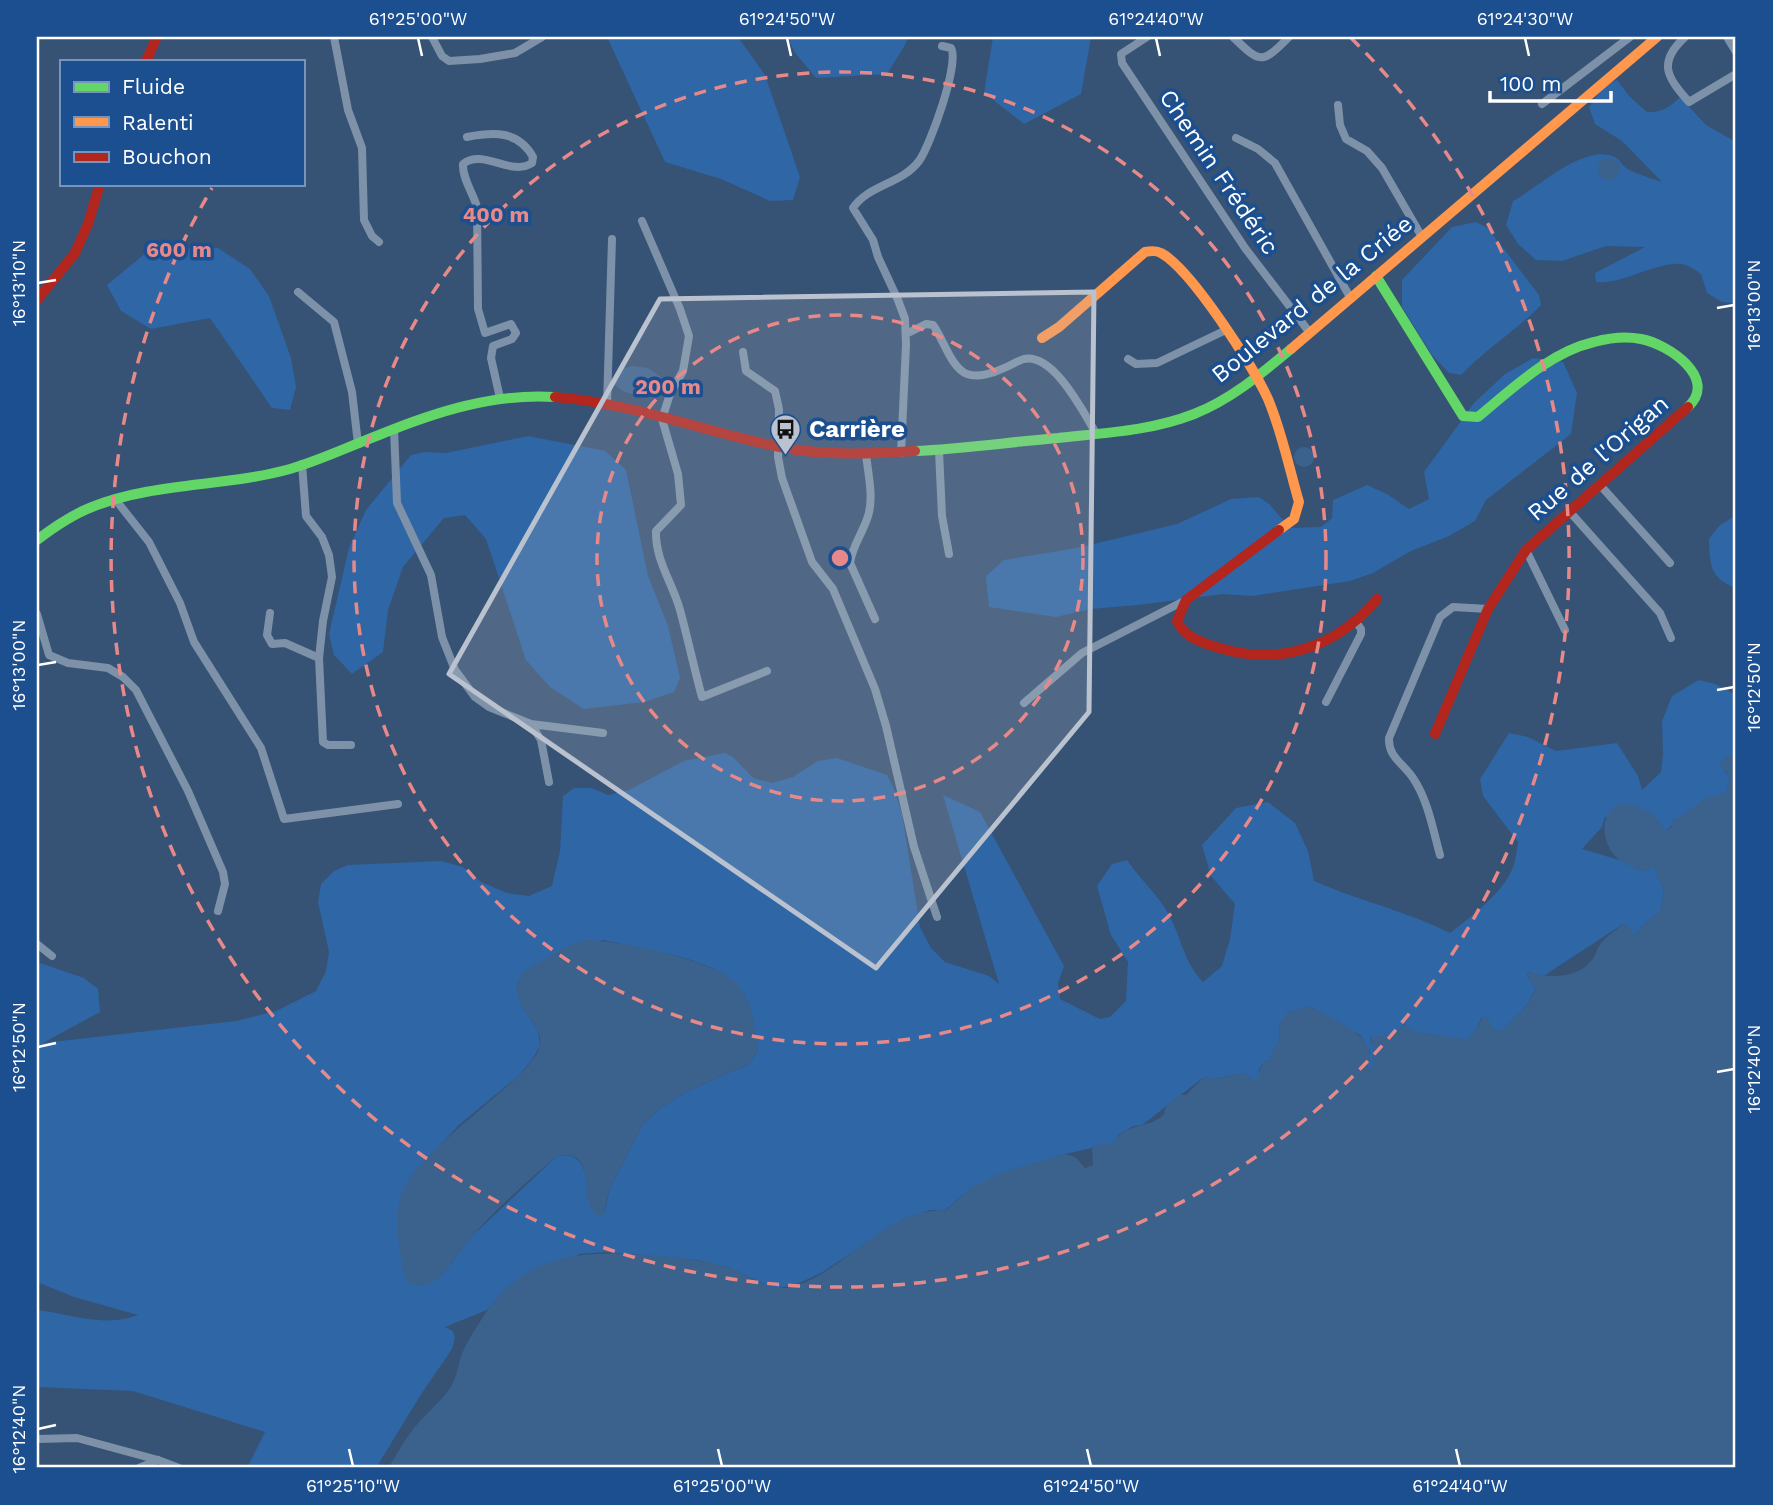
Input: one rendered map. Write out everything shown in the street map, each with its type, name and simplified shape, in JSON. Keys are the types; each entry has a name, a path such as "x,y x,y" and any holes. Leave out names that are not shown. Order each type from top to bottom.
{"street":[{"path":"146,60 157,37"},
{"path":"334,37 348,110 362,148 364,220 372,236 379,242"},
{"path":"432,37 442,56 449,61 515,53 542,37"},
{"name":"Chemin Frédéric","path":"1147,37 1121,54 1122,63 1245,248 1310,333"},
{"path":"1233,37 1260,58 1272,53 1289,37"},
{"path":"1542,104 1630,37"},
{"name":"Boulevard de la Criée","path":"37,540 68,516 115,499 140,492 278,472 394,429 500,398 531,395 607,405 778,447 866,454 939,451 1096,433 1159,425 1190,416 1216,404 1258,377 1657,37"},
{"path":"1685,37 1674,50 1667,64 1667,71 1673,84 1689,102 1736,74"},
{"path":"1727,37 1736,52"},
{"path":"901,453 905,319 881,267 873,240 853,208 859,200 903,175 919,161 940,111 954,59 951,48 942,46"},
{"path":"1588,70 1599,85"},
{"path":"1338,105 1340,125 1346,139 1367,152 1382,168 1422,237"},
{"path":"467,137 492,132 514,138 527,147 533,157 532,163 525,167 481,160 469,160 463,164 463,172 477,207 478,309 485,333 511,324 516,333 512,340 492,346 491,358 500,398"},
{"path":"1236,138 1258,149 1275,163 1351,299"},
{"path":"37,300 40,293 69,262 84,234 99,186"},
{"path":"642,220 689,336 683,370 670,394 662,419 678,474 681,505 656,531 655,544 680,608 687,646 702,697 767,671"},
{"path":"607,405 612,239"},
{"path":"1024,703 1082,653 1186,600 1294,519 1299,502 1258,377 1183,272 1163,253 1145,252 1059,327 1042,338"},
{"name":"Rue de l'Origan","path":"1376,276 1463,416 1478,417 1545,363 1582,345 1620,337 1636,337 1665,347 1692,369 1698,386 1694,399 1526,550 1488,609 1435,734"},
{"path":"298,292 334,322 352,392 358,443"},
{"path":"906,334 926,324 933,325 957,365 967,374 986,374 1022,359 1034,359 1044,363 1064,383 1096,433"},
{"path":"1128,359 1136,364 1157,363 1226,330"},
{"path":"743,352 746,371 775,391 779,409 778,447 782,478 812,562 833,589 875,690 887,726 914,847 937,917"},
{"path":"394,429 397,503 432,575 442,637 455,670 469,690 482,702 531,724 603,733"},
{"path":"939,451 943,516 949,554"},
{"path":"866,454 871,502 850,563 875,619"},
{"path":"302,464 306,516 322,537 329,555 332,577 319,658 323,742 328,745 351,745"},
{"path":"1600,485 1670,563"},
{"path":"115,499 149,542 180,603 194,642 263,753 284,819 398,804"},
{"path":"1570,512 1660,613 1671,638"},
{"path":"1526,550 1566,631"},
{"path":"1186,600 1177,621 1187,634 1233,652 1261,655 1299,652 1315,647 1356,622 1377,599"},
{"path":"1440,855 1420,789 1412,776 1391,754 1389,738 1440,617 1452,607 1488,609"},
{"path":"270,613 267,635 272,644 285,643 319,658"},
{"path":"37,614 49,655 68,663 108,668 123,677 136,690 188,791 223,872 225,884 218,911"},
{"path":"1326,702 1361,634 1356,622"},
{"path":"531,724 541,740 549,782"},
{"path":"37,944 52,956"},
{"path":"37,1439 77,1438 159,1460 178,1468"},
{"path":"139,1468 159,1460"}],"highlighted area":[{"path":"1094,292 1089,712 876,968 449,674 660,299"}],"shaded area":[{"path":"607,37 738,37 765,75 800,177 793,200 770,201 721,179 665,162"},
{"path":"787,37 908,37 887,74 816,78 796,54"},
{"path":"993,37 1091,37 1081,94 1024,124 984,93"},
{"path":"1617,80 1630,97 1647,112 1665,109 1680,97 1706,125 1736,142 1736,303 1722,302 1707,293 1701,274 1686,265 1665,265 1618,280 1596,282 1595,273 1645,247 1606,246 1562,261 1536,260 1518,244 1506,225 1513,201 1562,168 1590,156 1603,154 1615,157 1630,170 1662,182 1622,141 1595,124 1589,107 1604,86"},
{"path":"1609,158 1617,161 1620,169 1617,177 1609,180 1601,177 1598,169 1601,161"},
{"path":"1476,222 1488,228 1539,295 1541,305 1461,375 1449,373 1432,355 1402,307 1402,280 1452,227"},
{"path":"176,248 218,248 250,269 269,296 291,358 296,387 290,410 272,408 210,318 151,329 121,311 107,285 147,252"},
{"path":"1533,358 1563,362 1577,393 1571,434 1486,500 1475,521 1449,536 1411,551 1373,573 1350,581 1252,596 1223,594 1091,609 1056,617 989,607 986,576 1004,560 1077,548 1177,524 1231,499 1259,497 1270,505 1290,528 1321,527 1332,518 1333,500 1367,485 1387,494 1409,509 1429,499 1424,472 1474,403 1505,374"},
{"path":"633,366 648,368 661,377 660,389 636,394 626,392 615,385 621,369"},
{"path":"528,436 605,451 626,470 648,576 668,626 680,678 674,692 644,702 584,709 550,687 526,660 486,539 465,515 444,518 403,567 388,610 383,652 352,674 334,655 329,634 349,548 366,510 411,455 424,452 446,453"},
{"path":"1304,447 1311,450 1314,457 1311,464 1304,467 1297,464 1294,457 1297,450"},
{"path":"1736,515 1736,588 1716,575 1710,556 1709,539 1719,526"},
{"path":"1699,680 1715,684 1736,695 1736,757 1734,756 1724,771 1730,777 1726,793 1700,804 1664,832 1605,817 1602,827 1582,849 1619,860 1643,871 1654,866 1664,892 1660,912 1635,935 1623,924 1542,977 1529,972 1527,975 1536,989 1523,1010 1502,1031 1494,1029 1482,1017 1467,1040 1413,1032 1405,1024 1395,1034 1370,1039 1373,1045 1374,1070 1367,1067 1370,1052 1360,1035 1309,1006 1279,1024 1280,1039 1271,1060 1263,1063 1259,1070 1255,1083 1245,1073 1214,1079 1204,1077 1142,1125 1133,1126 1118,1135 1115,1143 1065,1154 970,1189 944,1211 931,1210 903,1219 821,1273 795,1285 774,1289 731,1268 697,1260 606,1252 580,1254 503,1292 487,1310 445,1327 453,1331 455,1338 452,1349 376,1468 247,1468 265,1432 133,1391 37,1387 37,1310 100,1320 125,1319 138,1315 74,1297 37,1282 37,962 84,978 98,989 100,1012 43,1043 236,1021 276,1011 316,991 326,971 329,952 318,902 321,884 334,871 348,865 441,861 463,867 481,882 507,893 529,896 552,886 560,851 563,796 574,788 592,788 608,795 629,790 684,761 725,753 733,757 753,778 772,783 793,777 818,761 837,758 887,775 902,814 920,927 931,948 945,962 989,976 999,984 943,795 980,812 1064,966 1058,983 1060,999 1100,1019 1110,1017 1126,1001 1128,962 1111,935 1097,886 1112,864 1127,860 1159,900 1168,913 1191,966 1203,982 1222,966 1230,939 1235,904 1211,876 1202,845 1236,808 1268,802 1295,823 1308,851 1314,881 1417,918 1450,933 1496,893 1514,864 1518,842 1483,796 1480,779 1509,733 1528,737 1556,751 1617,743 1638,776 1642,790 1661,772 1662,721 1672,696","holes":["603,940 692,961 724,975 736,984 746,998 758,1050 749,1064 688,1091 659,1109 643,1124 610,1188 605,1210 588,1199 585,1175 579,1161 567,1155 557,1156 469,1239 451,1264 398,1219 401,1196 414,1173 459,1125 517,1077 540,1046 538,1030 522,1007 516,987 523,972"]},
{"path":"1728,755 1736,757 1736,1468 388,1468 410,1433 450,1388 464,1349 486,1312 519,1278 538,1267 578,1256 647,1255 687,1259 731,1268 777,1288 795,1286 832,1267 886,1228 924,1212 945,1211 970,1189 1000,1173 1065,1154 1075,1157 1085,1168 1093,1165 1092,1149 1096,1145 1114,1143 1123,1132 1155,1121 1165,1113 1166,1107 1178,1095 1186,1095 1204,1077 1214,1079 1245,1073 1255,1082 1263,1063 1271,1060 1270,1056 1280,1039 1279,1024 1288,1012 1309,1006 1351,1029 1367,1046 1370,1056 1367,1067 1374,1070 1370,1035 1390,1035 1406,1024 1413,1032 1467,1039 1483,1017 1487,1017 1494,1029 1502,1031 1523,1010 1536,990 1527,974 1530,972 1562,976 1578,971 1591,961 1604,939 1623,924 1635,935 1660,912 1664,892 1654,867 1643,871 1620,861 1610,849 1604,827 1611,810 1619,805 1629,804 1642,809 1655,817 1665,831 1672,826 1673,818 1677,819 1706,798 1726,793 1730,777 1719,765"},
{"path":"585,940 665,953 725,975 737,984 746,998 758,1050 749,1064 688,1091 659,1109 643,1124 610,1188 603,1216 598,1216 588,1199 583,1167 578,1159 570,1155 557,1156 490,1217 442,1275 428,1284 412,1284 404,1272 400,1247 397,1221 401,1195 412,1176 430,1155 534,1059 540,1039 537,1029 522,1007 516,987 523,972 566,947"}],"traffic: fast":[{"path":"1376,276 1463,416 1478,417 1532,373 1562,354 1594,342 1623,338 1652,342 1676,355 1686,364 1698,385 1696,396 1688,407"},
{"path":"915,451 1109,433 1178,420 1233,394 1291,349"},
{"path":"37,540 77,514 116,499 290,469 422,419 465,406 510,398 555,397"}],"traffic: slow":[{"path":"1291,349 1657,37"},
{"path":"1042,338 1059,327 1145,252 1159,252 1174,263 1204,298 1268,399 1299,502 1294,519 1279,530"}],"traffic: jam":[{"path":"146,60 157,37"},
{"path":"37,300 75,253 88,224 99,186"},
{"path":"555,397 612,405 796,450 847,454 915,451"},
{"path":"1435,734 1488,609 1526,550 1688,407"},
{"path":"1279,530 1186,600 1177,621 1184,631 1205,643 1239,653 1283,654 1304,649 1343,630 1377,599"}],"place":[{"name":"Carrière","path":"786,456"}]}
